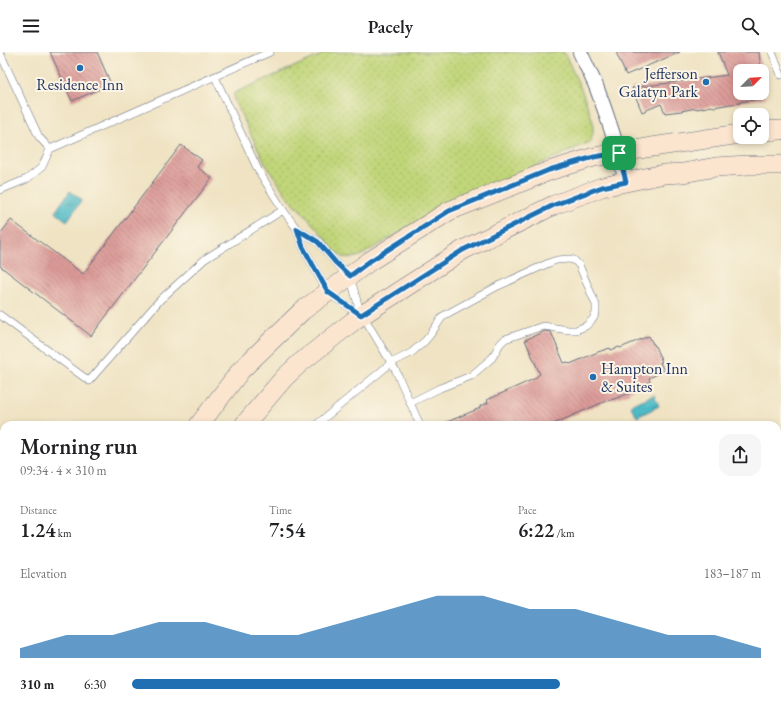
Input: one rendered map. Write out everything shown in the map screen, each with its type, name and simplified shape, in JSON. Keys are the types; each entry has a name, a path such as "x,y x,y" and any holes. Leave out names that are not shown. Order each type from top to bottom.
{"street":[{"path":"580,52 596,85 613,133 626,182"},
{"path":"769,131 781,130"},
{"path":"202,421 241,370 302,311 370,261 449,211 549,170 594,157 733,135"},
{"path":"247,421 284,378 300,362 361,315 463,250 554,205 602,187 664,174 683,173 716,167 781,165"}],"lane":[{"path":"0,190 28,179 42,167 50,149 270,52"},
{"path":"772,52 781,75"},
{"path":"0,53 38,137 50,149"},
{"path":"215,77 258,170 283,210 297,229 303,247 328,292 361,315 368,324 391,363 418,421"},
{"path":"0,314 89,381 160,300 205,259 283,210"},
{"path":"297,229 318,242 336,263 350,276 361,315"},
{"path":"321,421 391,363 411,354 430,335 442,316 498,286 551,262 569,259 574,260 579,265 596,305 596,313 593,319 586,326 576,330 568,330 544,326 505,339 500,344 492,358 471,376 410,402"}],"green space":[{"path":"328,52 564,52 582,91 593,122 593,133 590,142 445,206 360,256 352,258 343,257 334,250 327,240 285,193 265,163 234,100 234,93"}],"water":[{"path":"70,191 82,200 67,221 55,212"},
{"path":"654,395 659,406 637,417 630,405"}],"building":[{"name":"Residence Inn","path":"50,52 97,52 111,84 72,101"},
{"path":"616,52 680,52 626,75"},
{"name":"Jefferson Galatyn Park","path":"718,52 759,52 760,64 733,64 733,100 752,100 714,107 712,106 665,113 661,104 642,112 632,88 727,75"},
{"path":"181,145 202,160 197,167 212,178 91,336 0,266 0,234 11,220 83,274"},
{"name":"Hampton Inn & Suites","path":"545,331 551,332 564,363 568,362 570,364 598,352 610,348 611,350 620,348 649,336 662,362 660,362 664,371 649,378 650,382 629,391 630,393 606,401 560,421 449,421 480,408 480,406 488,403 487,400 536,378 540,374 525,340"}],"place":[{"name":"Residence Inn","path":"80,68"},
{"name":"Jefferson Galatyn Park","path":"706,82"},
{"name":"Hampton Inn & Suites","path":"593,377"}],"route":[{"path":"619,153 626,182 602,187 554,205 463,250 361,315 328,292 303,247 297,229 318,242 336,263 350,276 370,261 449,211 549,170 594,157 619,153"}]}
